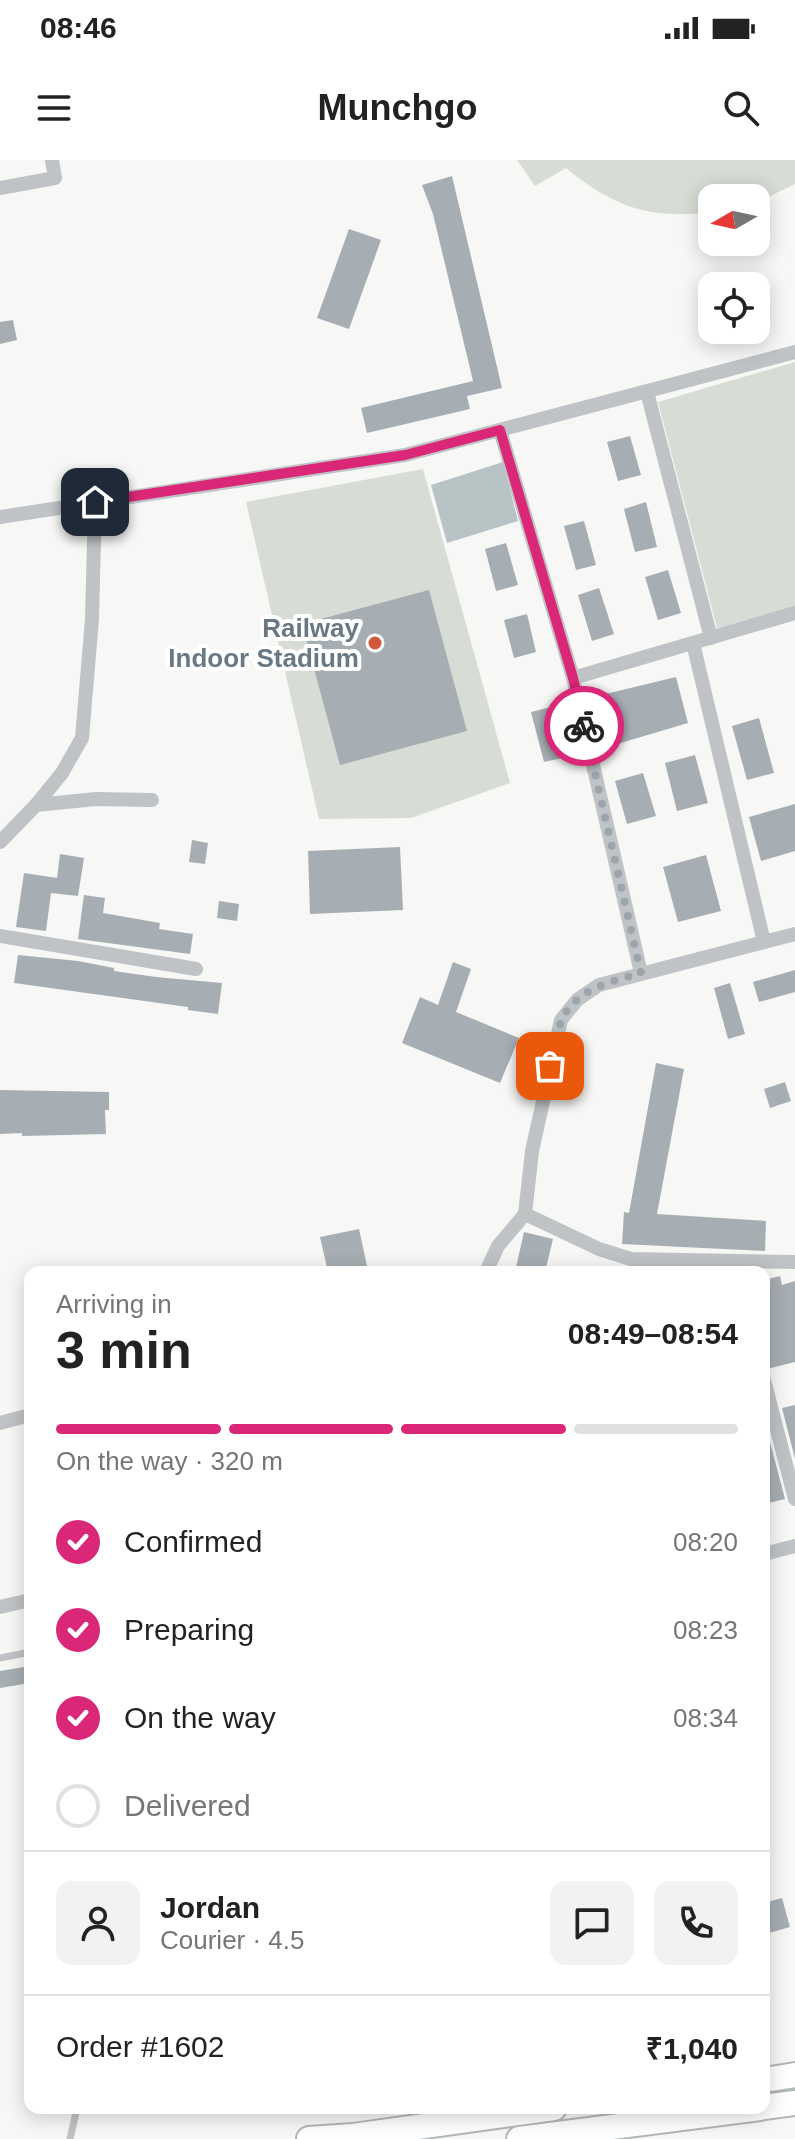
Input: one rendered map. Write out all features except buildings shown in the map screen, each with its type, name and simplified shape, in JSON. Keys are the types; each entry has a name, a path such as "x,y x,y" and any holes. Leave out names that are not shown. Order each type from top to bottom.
{"main road":[{"path":"770,2079 795,2075"},
{"path":"770,2107 795,2103"},
{"path":"309,2139 353,2136 508,2114 512,2139"},
{"path":"519,2139 592,2135 724,2114"}],"street":[{"path":"0,188 55,178 52,160"},
{"path":"2,513 405,455 795,352"},
{"path":"647,392 711,638"},
{"path":"500,430 573,678 641,973"},
{"path":"0,842 62,773 82,738 92,619 95,502"},
{"path":"573,678 795,613"},
{"path":"693,643 764,942"},
{"path":"36,805 96,799 152,800"},
{"path":"489,1266 498,1246 525,1214 532,1151 561,1020 577,1000 599,985 795,934"},
{"path":"0,936 196,969"},
{"path":"525,1214 599,1249 631,1259 730,1266 795,1262"},
{"path":"770,1403 795,1499"},
{"path":"0,1423 24,1417"},
{"path":"770,1552 795,1546"},
{"path":"0,1607 24,1601"}],"lane":[{"path":"0,1658 24,1653"},
{"path":"70,2139 76,2114"}],"shaded area":[{"path":"517,160 795,160 795,184 770,196 770,184 698,184 698,213 670,214 634,208 600,192 566,168 535,186"},
{"path":"795,362 795,607 717,628 658,402"},
{"path":"503,462 518,521 447,543 431,485"},
{"name":"Railway Indoor Stadium","path":"423,469 510,783 411,818 319,819 246,502"}],"way so far":[{"path":"550,1066 561,1020 577,1000 599,985 641,973 584,726"}],"place":[{"name":"Railway Indoor Stadium","path":"375,643"}],"route":[{"path":"95,502 405,455 500,430 573,678 584,726"}]}
